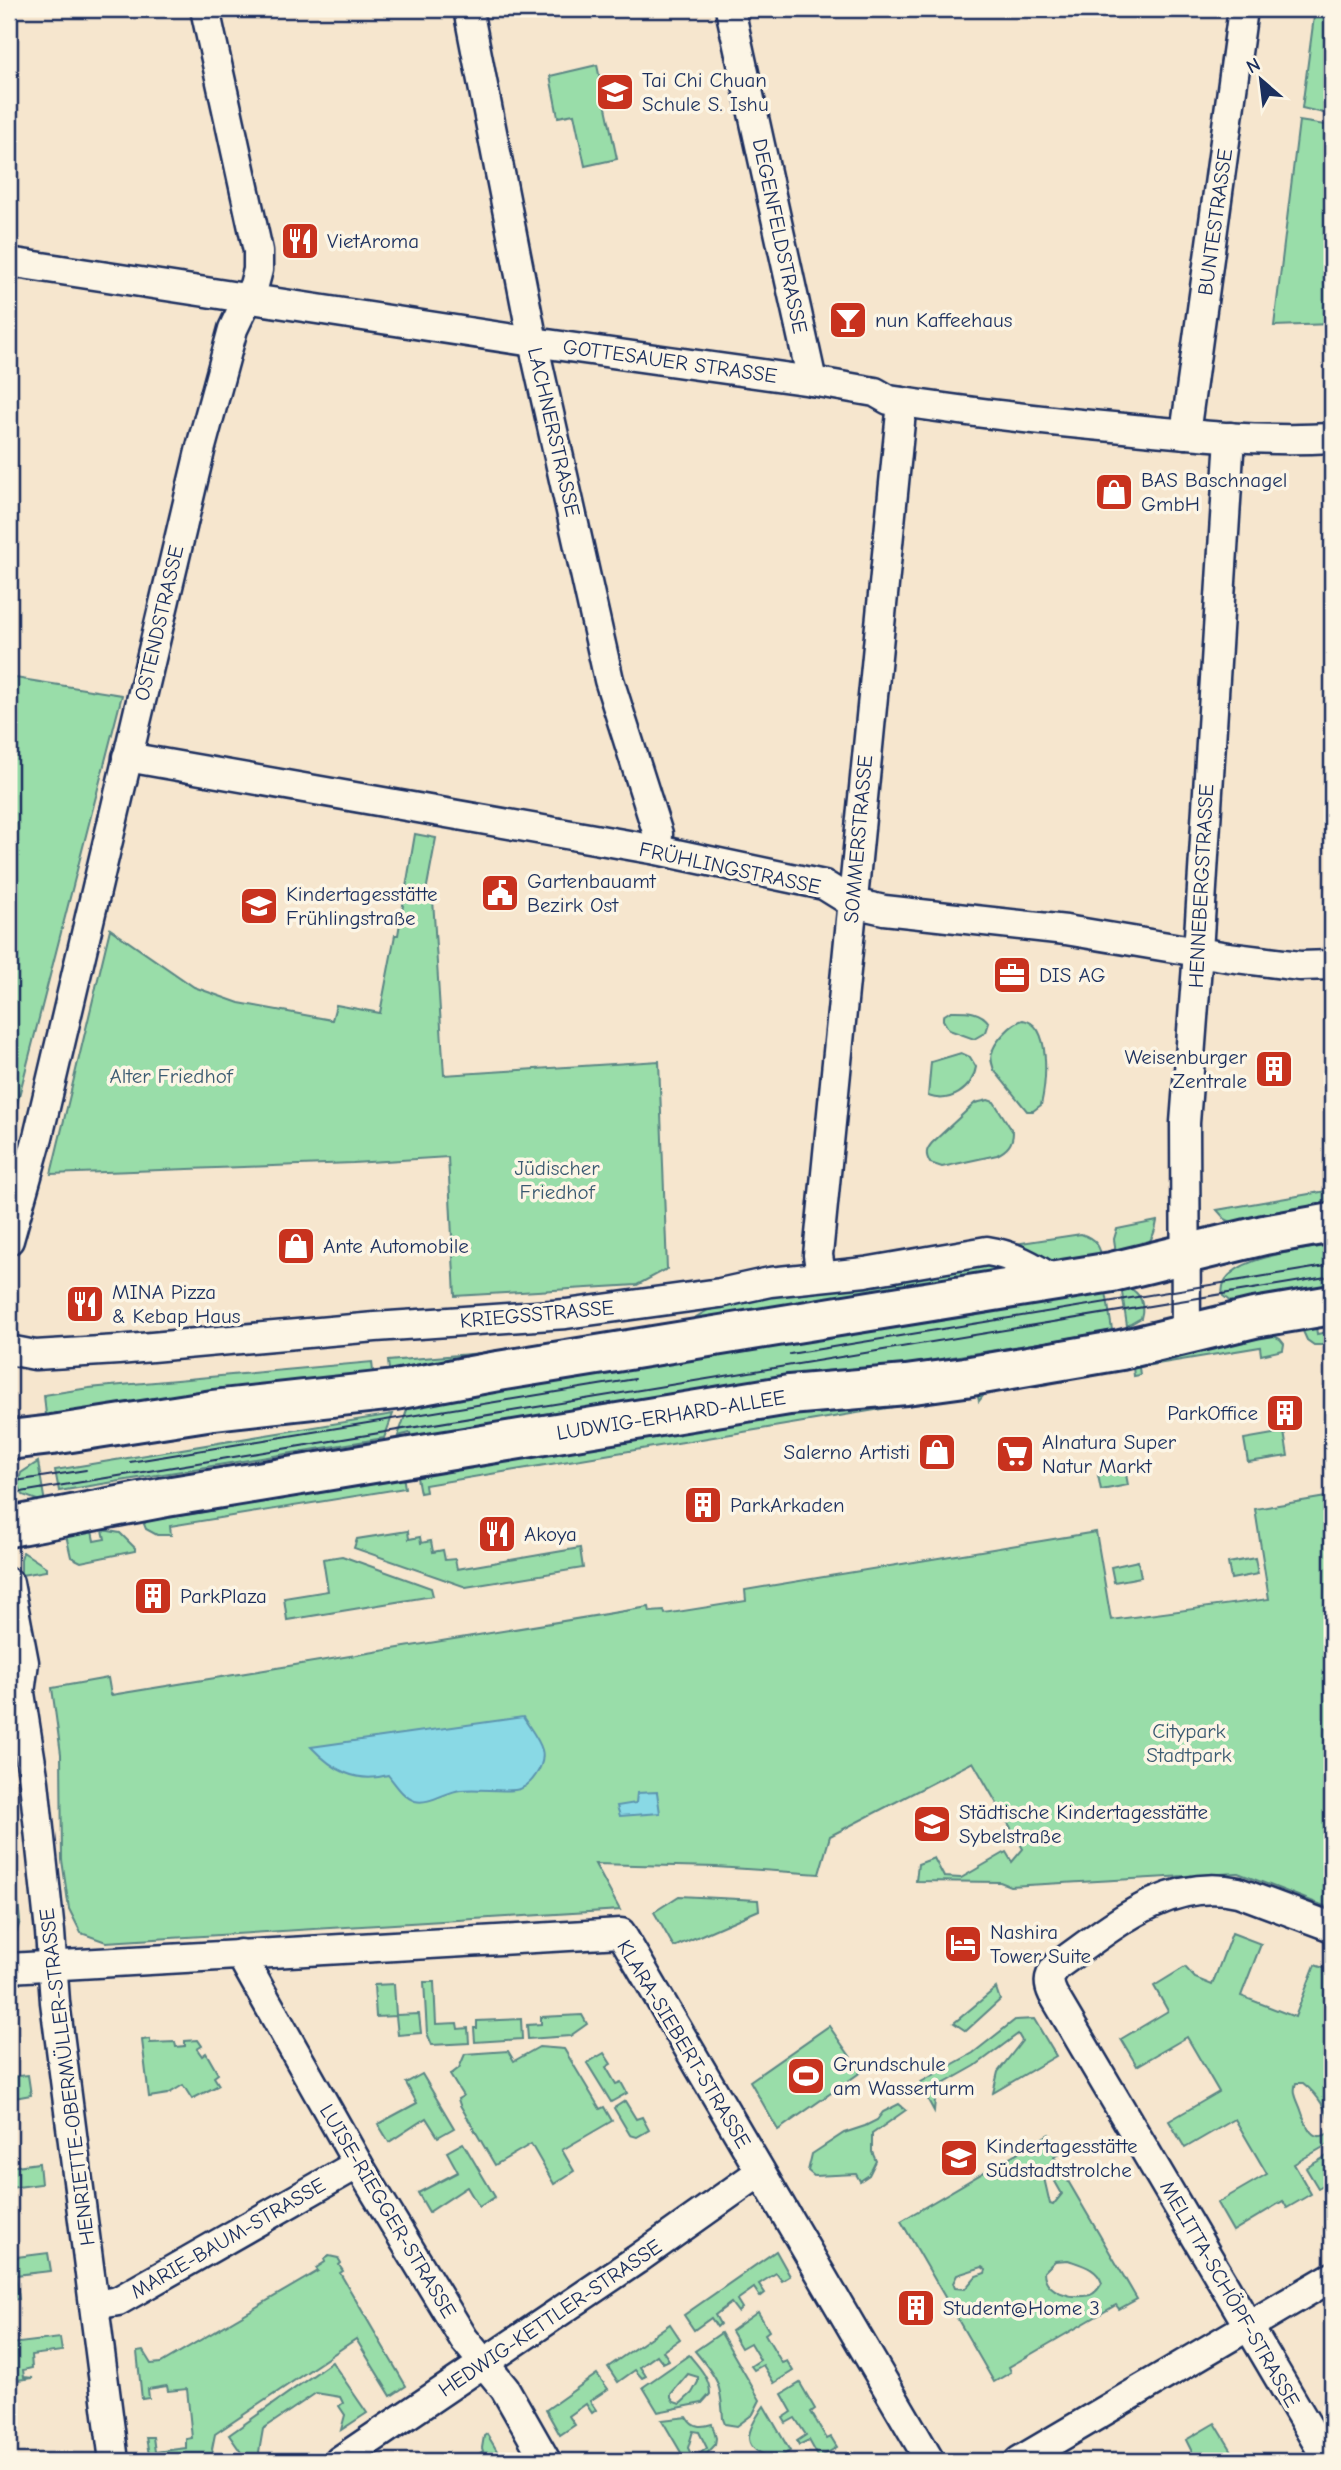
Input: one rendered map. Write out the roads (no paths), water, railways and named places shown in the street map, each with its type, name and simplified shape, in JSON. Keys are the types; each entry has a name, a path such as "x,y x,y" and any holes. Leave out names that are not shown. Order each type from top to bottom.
{"main road":[{"path":"9,1440 52,1436 213,1410 307,1402 395,1390 1112,1272 1264,1235 1332,1223"},
{"name":"LUDWIG-ERHARD-ALLEE","path":"9,1527 166,1497 789,1395 965,1377 1121,1350 1254,1318 1332,1305"}],"street":[{"name":"OSTENDSTRASSE","path":"9,1240 40,1127 201,447 233,329 248,299 258,270 258,251 205,9"},
{"name":"LACHNERSTRASSE","path":"468,9 534,342 609,680 658,834 657,850"},
{"name":"DEGENFELDSTRASSE","path":"730,9 813,381"},
{"name":"BUNTESTRASSE","path":"1185,434 1243,9"},
{"name":"GOTTESAUER STRASSE","path":"9,262 534,342 813,381 875,392 889,400 1036,420 1230,437 1288,440 1332,438"},
{"name":"SOMMERSTRASSE","path":"821,1276 818,1255 902,402"},
{"name":"HENNEBERGSTRASSE","path":"1186,1335 1185,1123 1230,437"},
{"name":"FRÜHLINGSTRASSE","path":"127,757 657,850 824,885 853,902 884,910 1066,930 1198,952 1300,965 1332,965"},
{"name":"KRIEGSSTRASSE","path":"9,1350 35,1355 118,1350 374,1327 566,1314 720,1293 770,1282 865,1272 987,1251 1006,1254 1055,1281"},
{"name":"HENRIETTE-OBERMÜLLER-STRASSE","path":"9,1583 24,1662 14,1683 34,1782 55,2002 114,2461"},
{"name":"MELITTA-SCHÖPF-STRASSE","path":"1328,2461 1053,1994 1049,1982 1058,1965 1089,1943 1142,1907 1180,1892 1224,1889 1238,1892 1332,1927"},
{"name":"KLARA-SIEBERT-STRASSE","path":"9,1968 621,1933 930,2461"},
{"name":"LUISE-RIEGGER-STRASSE","path":"240,1954 358,2164 464,2339 505,2389 546,2461"},
{"name":"MARIE-BAUM-STRASSE","path":"95,2305 118,2301 358,2164"},
{"name":"HEDWIG-KETTLER-STRASSE","path":"339,2461 636,2260 760,2172"},
{"path":"1019,2461 1332,2277"}],"water":[{"path":"523,1717 539,1742 543,1756 536,1775 521,1789 515,1790 461,1790 426,1801 415,1801 403,1794 388,1775 366,1778 346,1773 311,1747"},
{"path":"657,1792 660,1813 620,1816 617,1806 636,1803 637,1793"}],"tram line":[{"path":"790,1354 1332,1265"},
{"path":"9,1494 1332,1276"},
{"path":"130,1462 635,1379"},
{"path":"9,1482 86,1470"}],"place":[{"name":"Tai Chi Chuan Schule S. Ishu","path":"615,92"},
{"name":"VietAroma","path":"300,241"},
{"name":"nun Kaffeehaus","path":"848,320"},
{"name":"BAS Baschnagel GmbH","path":"1114,492"},
{"name":"Gartenbauamt Bezirk Ost","path":"500,893"},
{"name":"Kindertagesstätte Frühlingstraße","path":"259,906"},
{"name":"DIS AG","path":"1012,975"},
{"name":"Weisenburger Zentrale","path":"1274,1069"},
{"name":"Ante Automobile","path":"296,1246"},
{"name":"MINA Pizza & Kebap Haus","path":"85,1304"},
{"name":"ParkOffice","path":"1285,1413"},
{"name":"Salerno Artisti","path":"937,1452"},
{"name":"Alnatura Super Natur Markt","path":"1015,1454"},
{"name":"ParkArkaden","path":"703,1505"},
{"name":"Akoya","path":"497,1534"},
{"name":"ParkPlaza","path":"153,1596"},
{"name":"Städtische Kindertagesstätte Sybelstraße","path":"932,1824"},
{"name":"Nashira Tower Suite","path":"963,1944"},
{"name":"Grundschule am Wasserturm","path":"806,2076"},
{"name":"Kindertagesstätte Südstadtstrolche","path":"959,2158"},
{"name":"Student@Home 3","path":"916,2308"}],"park label":[{"name":"Alter Friedhof","path":"171,1076"},
{"name":"Jüdischer Friedhof","path":"557,1180"},
{"name":"Citypark Stadtpark","path":"1189,1743"}]}
